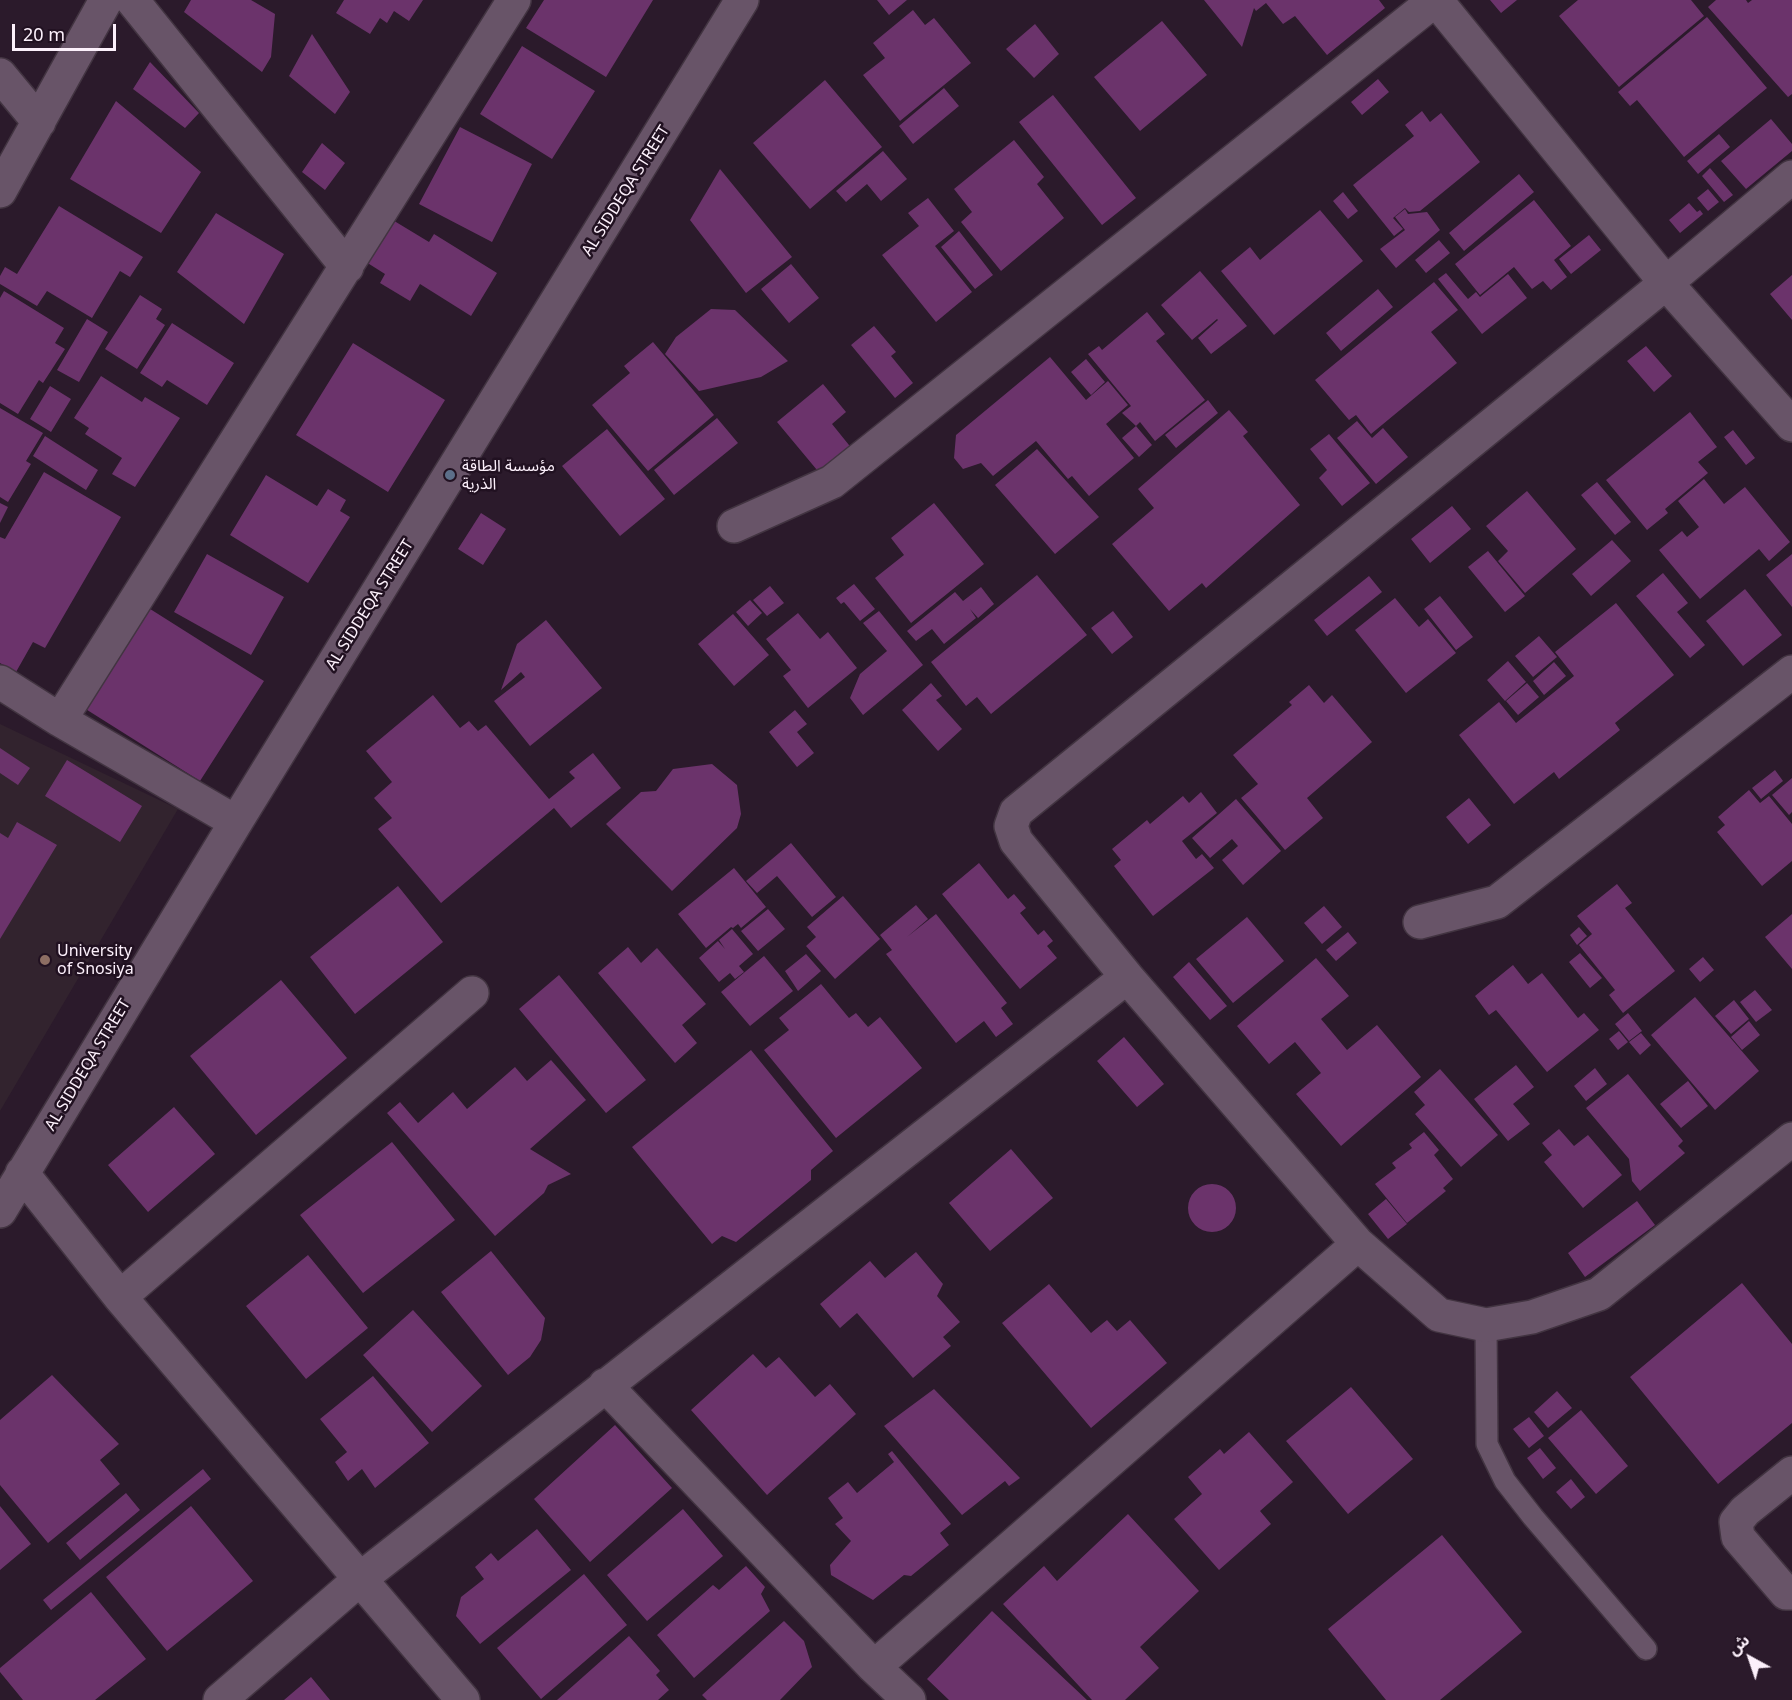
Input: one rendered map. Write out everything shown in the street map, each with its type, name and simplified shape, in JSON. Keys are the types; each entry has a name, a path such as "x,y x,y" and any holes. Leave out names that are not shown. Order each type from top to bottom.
{"street":[{"path":"0,191 106,0"},
{"path":"132,0 347,267"},
{"path":"60,720 514,0"},
{"name":"AL SIDDEQA STREET","path":"0,1211 236,822 742,0"},
{"path":"734,526 832,482 1435,0 1666,283 1792,424"},
{"path":"0,75 39,122"},
{"path":"1792,177 1666,283 1016,812 1011,826 1016,841 1127,977 1358,1244 1439,1315 1486,1325 1532,1317 1599,1294 1792,1139"},
{"path":"1420,922 1497,902 1792,672"},
{"path":"0,681 60,720 236,822"},
{"path":"220,1700 360,1579 1127,977"},
{"path":"120,1297 472,993"},
{"path":"22,1173 120,1297 463,1700"},
{"path":"874,1667 1358,1244"},
{"path":"605,1385 874,1667 909,1700"},
{"path":"1792,1473 1745,1511 1736,1522 1738,1537 1786,1593 1792,1593"}],"lane":[{"path":"1486,1325 1487,1444 1505,1481 1646,1649"}],"shaded area":[{"name":"University of Snosiya","path":"0,724 178,809 0,1111"}],"building":[{"path":"191,0 251,0 275,14 271,57 262,72 184,12"},
{"path":"344,0 423,0 409,21 394,11 387,23 380,18 370,34 336,13"},
{"path":"544,0 653,0 606,77 526,28"},
{"path":"877,0 907,0 889,15"},
{"path":"1204,0 1379,0 1385,8 1327,55 1295,16 1283,24 1266,3 1256,11 1254,8 1242,47"},
{"path":"1490,0 1517,0 1501,13"},
{"path":"1578,0 1691,0 1704,16 1619,87 1559,16"},
{"path":"1716,0 1746,0 1748,3 1752,0 1792,0 1792,94 1788,97 1708,7"},
{"path":"913,10 925,25 934,18 971,63 900,121 863,75 885,58 873,43"},
{"path":"1707,17 1767,88 1684,157 1637,100 1630,106 1618,92"},
{"path":"1162,21 1207,75 1140,131 1094,77"},
{"path":"1035,24 1059,54 1034,78 1006,49"},
{"path":"312,34 350,92 335,114 289,76"},
{"path":"522,46 595,91 552,159 480,114"},
{"path":"150,62 199,113 185,128 133,89"},
{"path":"1378,79 1389,92 1362,115 1351,102"},
{"path":"825,80 882,147 810,209 753,143"},
{"path":"944,88 959,106 913,144 899,126"},
{"path":"1053,95 1136,198 1102,225 1019,122"},
{"path":"116,101 201,172 161,233 70,179"},
{"path":"1422,111 1430,122 1441,113 1480,162 1420,211 1409,212 1405,208 1393,218 1403,229 1394,236 1353,185 1414,136 1405,125"},
{"path":"1771,119 1792,144 1792,151 1746,189 1721,161"},
{"path":"460,127 532,164 492,242 419,204"},
{"path":"1719,134 1730,147 1698,174 1687,161"},
{"path":"1014,140 1044,177 1037,184 1064,218 1001,271 961,222 972,212 954,189"},
{"path":"322,143 345,163 325,190 302,172"},
{"path":"883,151 907,179 881,201 867,184 846,202 836,191"},
{"path":"1710,168 1733,195 1724,202 1702,176"},
{"path":"720,169 792,257 746,293 690,220"},
{"path":"1519,174 1534,192 1464,251 1449,233"},
{"path":"1708,189 1719,202 1708,211 1697,198"},
{"path":"1343,192 1358,211 1348,219 1333,201"},
{"path":"928,198 954,231 935,246 972,292 936,322 882,255 919,226 908,213"},
{"path":"1534,200 1571,246 1554,260 1567,277 1551,290 1543,281 1532,289 1514,267 1480,295 1455,264"},
{"path":"1689,203 1697,212 1700,210 1703,214 1680,233 1669,220"},
{"path":"59,206 143,257 130,277 120,271 92,318 47,291 37,306 0,284 0,276 5,267 17,274"},
{"path":"1405,209 1408,214 1427,212 1440,230 1396,268 1380,249 1405,230 1395,217"},
{"path":"1320,210 1363,261 1274,335 1221,271 1250,247 1260,260"},
{"path":"216,213 284,254 244,324 177,272"},
{"path":"391,219 429,242 434,234 497,273 471,316 420,284 410,301 380,283 385,274 366,262"},
{"path":"959,231 993,275 975,289 941,247"},
{"path":"1589,235 1601,250 1571,274 1559,259"},
{"path":"1439,240 1450,253 1426,273 1415,260"},
{"path":"791,264 819,298 789,323 761,289"},
{"path":"1200,271 1247,326 1211,354 1198,338 1217,319 1192,340 1161,305"},
{"path":"1446,273 1468,299 1476,292 1480,297 1508,274 1527,298 1482,334 1438,279"},
{"path":"1792,275 1792,320 1770,294"},
{"path":"1434,282 1458,310 1431,332 1457,363 1371,434 1356,415 1349,420 1315,380"},
{"path":"1378,289 1393,307 1341,351 1326,333"},
{"path":"4,291 64,328 55,343 65,349 43,383 39,380 18,414 0,403 0,298"},
{"path":"140,295 162,309 156,319 165,325 137,369 105,349"},
{"path":"711,309 735,310 788,361 761,377 699,391 665,354 676,337"},
{"path":"1147,312 1165,334 1156,341 1205,400 1155,441 1140,422 1136,426 1122,413 1131,406 1088,354 1099,346 1102,350"},
{"path":"87,319 108,332 79,382 57,370"},
{"path":"172,323 234,363 207,405 167,380 162,387 140,373"},
{"path":"874,326 896,352 891,356 913,383 895,398 851,345"},
{"path":"653,342 714,415 648,471 592,405 630,373 624,366"},
{"path":"353,343 445,400 388,492 296,435"},
{"path":"1646,346 1672,376 1654,392 1627,361"},
{"path":"1050,357 1086,400 1108,381 1128,405 1106,424 1134,458 1089,496 1072,476 1068,479 1036,441 993,476 981,463 963,469 954,458 956,435"},
{"path":"1086,359 1105,382 1091,395 1071,372"},
{"path":"101,376 142,402 145,397 180,418 135,487 112,474 122,458 85,434 89,428 74,418"},
{"path":"823,384 846,412 832,424 853,450 822,476 777,422"},
{"path":"50,386 71,399 51,432 30,419"},
{"path":"1208,400 1218,413 1176,448 1165,435"},
{"path":"0,408 43,433 26,461 31,464 8,502 0,497"},
{"path":"1229,410 1248,432 1243,436 1300,505 1206,588 1202,583 1169,611 1112,544 1154,508 1138,489"},
{"path":"1690,412 1717,447 1698,462 1708,473 1665,509 1668,513 1647,530 1606,480"},
{"path":"717,418 738,443 674,495 654,470"},
{"path":"1357,421 1372,438 1383,428 1408,457 1376,484 1337,438"},
{"path":"1136,426 1152,445 1139,457 1122,438"},
{"path":"607,429 665,499 620,536 562,466"},
{"path":"1733,430 1755,458 1746,465 1724,437"},
{"path":"1329,434 1370,483 1342,506 1319,478 1327,470 1310,449"},
{"path":"45,436 98,470 86,490 33,456"},
{"path":"1037,449 1099,517 1055,554 995,485"},
{"path":"44,472 121,517 45,648 33,642 16,672 0,663 0,537 5,539"},
{"path":"266,475 317,506 328,489 346,500 340,511 350,517 308,583 230,535"},
{"path":"1704,479 1724,504 1745,487 1790,542 1769,561 1759,549 1700,599 1659,550 1682,531 1687,537 1699,527 1678,501"},
{"path":"1597,482 1631,522 1615,535 1581,495"},
{"path":"1527,491 1576,549 1525,593 1498,561 1508,551 1486,526"},
{"path":"0,503 8,507 0,523"},
{"path":"934,503 984,564 911,623 875,578 904,555 891,538"},
{"path":"1452,506 1471,529 1430,563 1411,539"},
{"path":"481,513 506,529 483,565 458,549"},
{"path":"1612,540 1631,561 1591,596 1572,574"},
{"path":"1488,551 1525,596 1505,612 1468,567"},
{"path":"207,554 284,597 251,655 174,612"},
{"path":"1792,554 1792,607 1766,575"},
{"path":"1663,573 1688,603 1677,612 1705,645 1690,658 1636,596"},
{"path":"1037,575 1087,635 991,714 977,697 966,706 931,662"},
{"path":"1369,576 1382,592 1327,636 1314,620"},
{"path":"854,584 875,609 860,621 844,602 841,604 836,598"},
{"path":"770,586 784,603 767,616 753,600"},
{"path":"981,587 994,604 978,618 970,609 976,618 944,644 932,629 916,641 907,631 955,592 963,601"},
{"path":"1745,589 1782,635 1743,666 1706,621"},
{"path":"1440,596 1473,637 1456,650 1424,609"},
{"path":"1395,598 1419,627 1428,619 1456,653 1406,693 1355,630"},
{"path":"750,600 762,613 748,626 736,612"},
{"path":"1616,603 1674,675 1615,723 1620,730 1559,779 1554,772 1514,804 1459,735 1499,702 1516,723 1574,676 1555,652"},
{"path":"147,607 264,681 200,781 84,708"},
{"path":"879,611 923,665 863,715 850,698 860,674 887,651 863,623"},
{"path":"1113,611 1133,637 1112,654 1091,628"},
{"path":"798,613 820,639 828,632 857,668 808,708 783,676 791,670 766,639"},
{"path":"733,614 769,655 734,686 698,644"},
{"path":"546,620 602,688 530,746 494,701 525,677 521,672 501,690 517,644"},
{"path":"1539,636 1557,657 1533,677 1515,656"},
{"path":"1508,661 1526,682 1505,701 1487,680"},
{"path":"1554,662 1566,676 1544,695 1533,681"},
{"path":"931,683 942,696 936,700 962,729 938,751 902,710"},
{"path":"1527,683 1539,697 1518,715 1506,701"},
{"path":"1309,685 1324,703 1332,695 1372,742 1307,798 1323,818 1285,850 1241,798 1258,784 1233,755 1292,705 1289,702"},
{"path":"433,695 460,728 469,721 478,731 486,725 549,799 575,778 569,772 593,753 621,788 571,828 554,808 441,903 378,829 392,818 374,798 392,782 366,751"},
{"path":"795,710 807,724 797,732 814,753 797,767 769,732"},
{"path":"0,748 30,768 18,785 0,773"},
{"path":"67,760 142,806 120,842 45,796"},
{"path":"712,764 737,785 741,814 737,828 672,891 606,824 641,792 656,791 673,769"},
{"path":"1775,770 1783,781 1761,799 1752,788"},
{"path":"1792,778 1792,812 1789,815 1772,795"},
{"path":"1749,790 1760,803 1769,796 1792,824 1792,861 1762,886 1717,832 1725,825 1718,817"},
{"path":"1201,792 1217,813 1182,841 1196,859 1202,854 1214,868 1153,916 1114,866 1121,860 1112,849 1147,820 1150,824 1183,796 1189,803"},
{"path":"1469,798 1491,825 1468,844 1446,817"},
{"path":"1236,799 1281,851 1243,885 1222,860 1238,846 1232,839 1210,858 1192,838"},
{"path":"17,822 57,845 0,939 0,833 8,838"},
{"path":"791,843 836,897 812,917 777,876 757,893 746,881"},
{"path":"979,863 1008,899 1014,894 1026,908 1020,913 1038,935 1044,930 1053,941 1047,946 1057,958 1020,989 942,894"},
{"path":"734,868 766,907 741,928 738,924 731,927 706,948 678,914"},
{"path":"1617,884 1632,903 1625,908 1675,971 1623,1013 1609,995 1615,990 1579,945 1592,934 1577,916"},
{"path":"398,886 443,942 355,1014 310,957"},
{"path":"843,896 880,939 835,979 806,946 816,937 807,927"},
{"path":"916,905 928,919 907,937 936,914 1007,1003 1001,1008 1013,1024 996,1037 984,1021 956,1043 886,954 892,950 880,935"},
{"path":"1324,906 1342,927 1322,944 1304,923"},
{"path":"768,909 785,929 758,951 741,931"},
{"path":"1792,914 1792,969 1765,937"},
{"path":"1247,917 1284,961 1233,1003 1196,959"},
{"path":"1579,927 1587,936 1577,945 1570,935"},
{"path":"732,929 753,954 739,966 744,972 735,979 730,973 719,982 699,958 718,941 725,949 719,940"},
{"path":"1348,932 1357,943 1336,961 1326,950"},
{"path":"628,947 641,963 657,948 706,1004 682,1025 697,1043 675,1063 598,973"},
{"path":"1580,953 1602,978 1590,988 1569,962"},
{"path":"806,954 821,971 798,991 785,971"},
{"path":"764,956 793,991 750,1026 721,992"},
{"path":"1703,957 1714,970 1700,982 1689,969"},
{"path":"1316,958 1349,996 1321,1019 1347,1050 1377,1025 1421,1077 1341,1146 1296,1094 1321,1073 1295,1042 1269,1064 1237,1026"},
{"path":"1189,962 1227,1006 1210,1020 1173,977"},
{"path":"1513,965 1528,984 1542,973 1578,1018 1584,1013 1599,1030 1547,1072 1496,1010 1489,1015 1475,996"},
{"path":"559,975 646,1080 606,1113 519,1009"},
{"path":"281,980 347,1058 256,1135 190,1056"},
{"path":"821,984 849,1018 856,1013 868,1027 880,1017 922,1068 836,1138 764,1050 789,1030 779,1018"},
{"path":"1755,990 1772,1010 1756,1022 1740,1002"},
{"path":"1695,997 1759,1071 1715,1110 1651,1035"},
{"path":"1734,1000 1749,1019 1731,1034 1715,1016"},
{"path":"1628,1013 1642,1031 1629,1041 1615,1024"},
{"path":"1749,1021 1760,1035 1742,1050 1731,1037"},
{"path":"1619,1031 1628,1042 1618,1050 1609,1039"},
{"path":"1641,1033 1651,1045 1640,1055 1629,1042"},
{"path":"1124,1037 1164,1084 1137,1107 1097,1061"},
{"path":"751,1050 833,1151 811,1170 811,1180 736,1242 722,1236 712,1244 632,1147"},
{"path":"551,1060 586,1100 530,1149 571,1174 548,1185 544,1193 495,1236 387,1113 400,1102 418,1123 453,1092 467,1109 515,1067 527,1081"},
{"path":"1516,1065 1534,1087 1513,1104 1530,1124 1508,1141 1474,1099"},
{"path":"1595,1068 1607,1084 1586,1101 1574,1086"},
{"path":"1440,1069 1498,1135 1461,1167 1415,1114 1425,1105 1414,1092"},
{"path":"1628,1074 1683,1141 1678,1146 1685,1153 1640,1191 1632,1181 1629,1159 1586,1108"},
{"path":"1688,1081 1708,1106 1681,1128 1660,1104"},
{"path":"174,1107 215,1154 148,1212 108,1165"},
{"path":"1559,1129 1574,1146 1588,1135 1622,1175 1583,1208 1544,1162 1552,1155 1542,1143"},
{"path":"1424,1132 1439,1150 1434,1155 1453,1179 1443,1188 1446,1191 1407,1223 1375,1184 1396,1168 1392,1163 1412,1148 1409,1144"},
{"path":"392,1142 455,1220 363,1293 300,1215"},
{"path":"1011,1149 1053,1198 990,1251 949,1203"},
{"path":"1207,1184 1217,1184 1232,1194 1236,1208 1235,1217 1226,1228 1217,1232 1207,1232 1192,1222 1188,1213 1188,1203 1198,1188"},
{"path":"1386,1199 1407,1224 1388,1239 1368,1214"},
{"path":"1637,1201 1655,1225 1585,1277 1568,1253"},
{"path":"491,1251 545,1318 541,1340 530,1357 508,1375 441,1292"},
{"path":"916,1252 943,1284 937,1296 960,1322 943,1337 951,1346 913,1378 857,1313 840,1328 820,1304 870,1261 885,1278"},
{"path":"308,1255 368,1328 306,1379 246,1306"},
{"path":"1742,1283 1792,1344 1792,1423 1718,1484 1630,1377"},
{"path":"1049,1284 1091,1333 1107,1320 1117,1331 1130,1320 1167,1363 1091,1428 1002,1323"},
{"path":"413,1310 482,1386 432,1432 363,1355"},
{"path":"753,1354 766,1368 779,1357 815,1397 830,1384 856,1414 767,1495 691,1410"},
{"path":"52,1375 119,1444 100,1460 120,1484 48,1543 0,1485 0,1420"},
{"path":"373,1376 429,1443 375,1488 362,1469 348,1481 335,1462 347,1452 320,1419"},
{"path":"1351,1387 1413,1459 1348,1514 1286,1441"},
{"path":"934,1389 1020,1478 1009,1486 1005,1481 962,1515 884,1426"},
{"path":"1557,1391 1572,1408 1548,1428 1534,1412"},
{"path":"1581,1410 1628,1466 1596,1494 1548,1438"},
{"path":"1529,1417 1544,1436 1529,1448 1513,1429"},
{"path":"615,1425 672,1488 590,1562 534,1499"},
{"path":"1249,1432 1293,1482 1260,1511 1271,1524 1219,1570 1174,1519 1202,1494 1188,1477 1220,1449 1224,1454"},
{"path":"1540,1448 1556,1468 1543,1479 1527,1458"},
{"path":"892,1451 951,1524 940,1533 949,1545 911,1576 904,1575 873,1600 831,1575 830,1565 851,1541 835,1524 843,1518 828,1498 848,1482 857,1493 894,1462 888,1454"},
{"path":"203,1469 211,1479 51,1610 43,1600"},
{"path":"1571,1479 1585,1497 1571,1509 1556,1492"},
{"path":"126,1493 140,1510 80,1560 66,1543"},
{"path":"0,1506 31,1544 0,1570"},
{"path":"191,1506 253,1581 167,1651 106,1577"},
{"path":"683,1509 723,1556 647,1621 607,1575"},
{"path":"1128,1514 1199,1591 1140,1647 1159,1668 1125,1700 1092,1700 1003,1604 1044,1566 1057,1581"},
{"path":"537,1529 571,1570 480,1644 456,1616 461,1597 484,1579 475,1567 491,1553 498,1561"},
{"path":"1442,1535 1522,1632 1440,1700 1386,1700 1328,1629"},
{"path":"746,1566 765,1587 761,1594 770,1611 694,1678 657,1635 713,1585 719,1590"},
{"path":"584,1574 627,1625 541,1699 497,1648"},
{"path":"91,1592 146,1659 95,1700 23,1700 0,1672 0,1668"},
{"path":"992,1611 1087,1700 949,1700 927,1679"},
{"path":"784,1621 804,1641 812,1667 780,1700 707,1700 702,1695"},
{"path":"629,1636 660,1671 656,1675 669,1690 658,1700 557,1700"},
{"path":"311,1677 330,1700 284,1700"}],"place":[{"name":"مؤسسة الطاقة الذرية","path":"450,475"},
{"name":"University of Snosiya","path":"45,960"}]}
